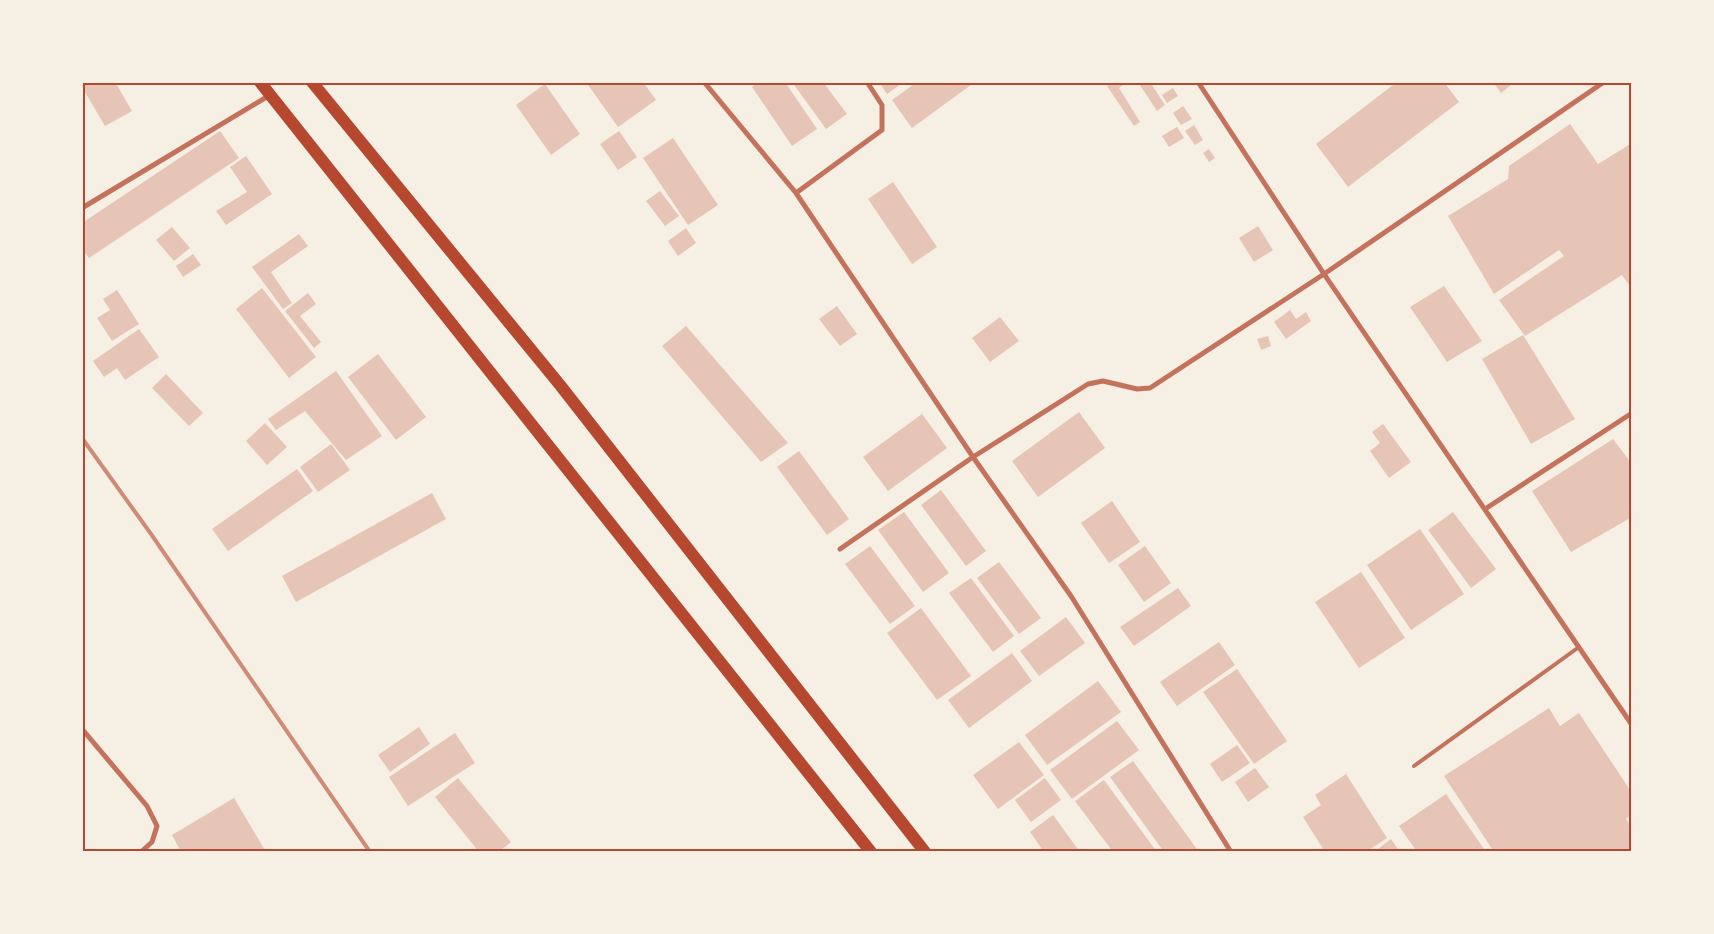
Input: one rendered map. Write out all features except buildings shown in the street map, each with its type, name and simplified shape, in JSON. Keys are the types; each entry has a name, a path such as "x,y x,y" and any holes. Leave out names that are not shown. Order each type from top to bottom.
{"main road":[{"path":"260,82 871,852"},
{"path":"312,82 560,386 925,852"}],"street":[{"path":"704,82 796,193 973,456 1072,596 1231,852"},
{"path":"796,193 882,130 882,105 866,82"},
{"path":"1198,82 1324,274 1632,725"},
{"path":"840,549 973,456 1088,384 1103,381 1137,390 1150,388 1324,274 1604,82"},
{"path":"82,208 270,95"},
{"path":"1485,509 1632,413"},
{"path":"82,729 147,806 157,826 152,842 141,852"}],"lane":[{"path":"1414,766 1579,648"}],"railway":[{"path":"82,438 151,534 370,852"}]}
